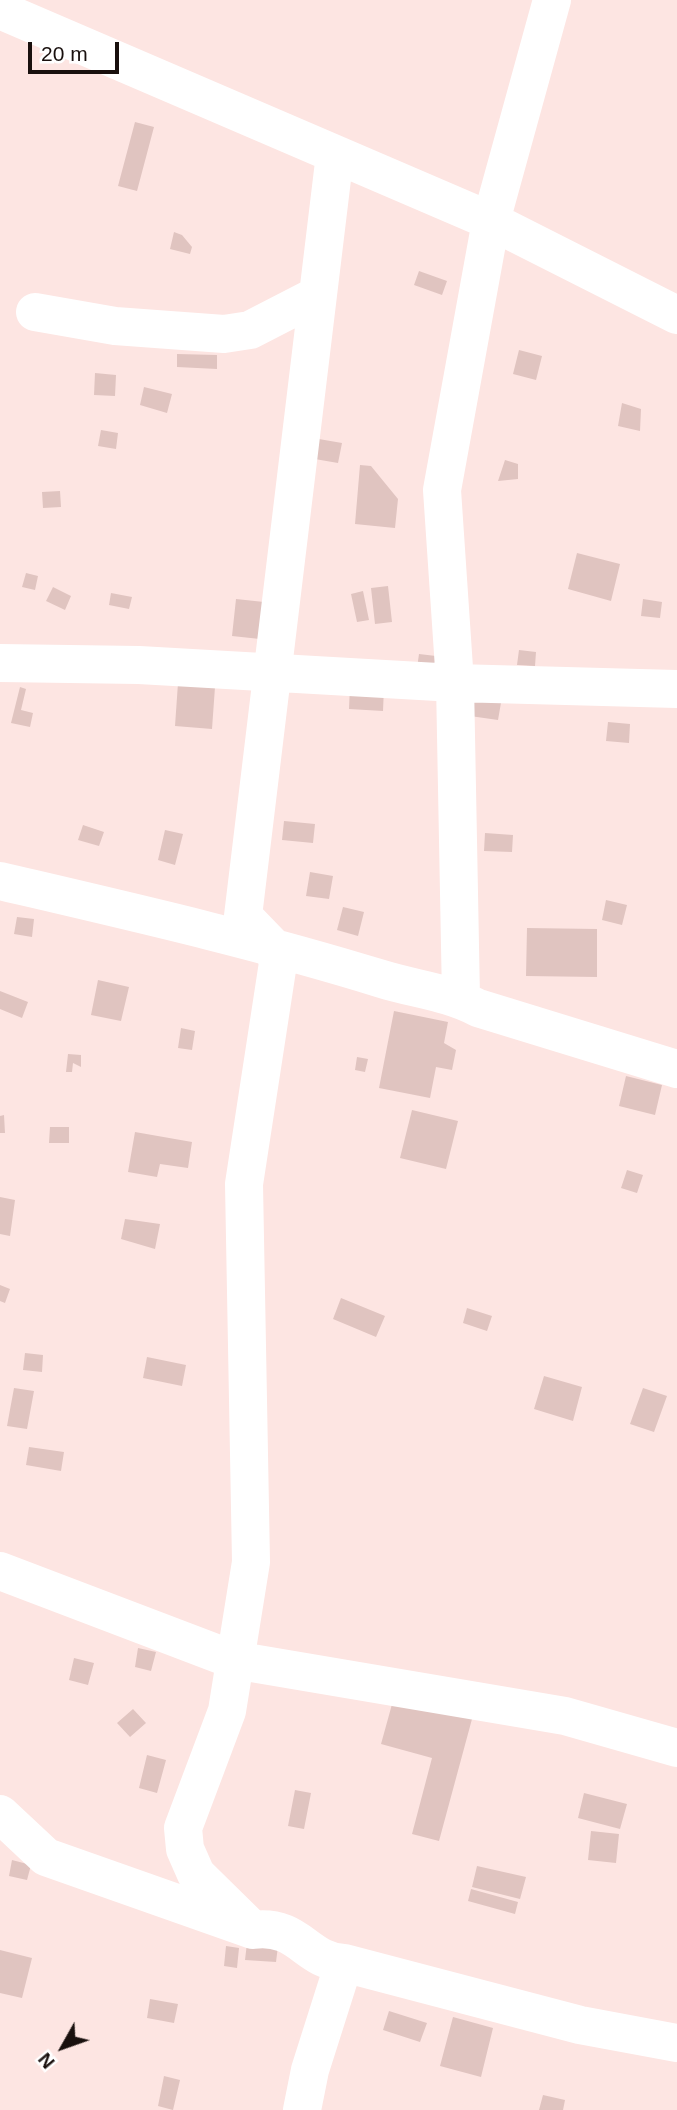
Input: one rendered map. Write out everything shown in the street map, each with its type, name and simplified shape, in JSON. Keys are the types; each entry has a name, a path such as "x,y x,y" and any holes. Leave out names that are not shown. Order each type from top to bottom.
{"street":[{"path":"461,998 455,683 442,491 491,221 552,0"},
{"path":"0,10 491,221 677,314"},
{"path":"253,1930 196,1874 185,1849 183,1828 227,1711 251,1562 244,1184 278,963 273,947 243,916 335,154"},
{"path":"35,312 115,326 224,334 250,330 318,295"},
{"path":"0,663 139,665 455,683 677,690"},
{"path":"0,881 273,947 461,998 478,1007 677,1069"},
{"path":"0,1571 234,1660 565,1716 677,1748"},
{"path":"0,1814 47,1857 253,1930 267,1928 297,1937 330,1962 344,1963 580,2025 677,2043"},
{"path":"302,2110 310,2070 344,1963"}],"building":[{"path":"135,122 154,127 137,191 118,186"},
{"path":"174,232 182,235 192,247 190,254 170,249"},
{"path":"419,271 447,281 442,295 414,285"},
{"path":"519,350 542,356 536,380 513,374"},
{"path":"177,354 217,355 217,369 177,367"},
{"path":"95,373 116,375 115,396 94,395"},
{"path":"144,387 172,394 167,413 140,405"},
{"path":"622,403 641,409 640,431 618,426"},
{"path":"101,430 118,433 116,449 98,446"},
{"path":"313,438 342,443 338,463 309,458"},
{"path":"505,460 518,464 518,479 498,481"},
{"path":"360,465 371,466 398,499 395,528 355,524"},
{"path":"60,491 61,507 43,508 42,492"},
{"path":"577,553 620,564 611,601 568,589"},
{"path":"26,573 38,576 35,590 22,587"},
{"path":"388,586 392,622 375,624 371,588"},
{"path":"53,587 71,596 65,610 46,601"},
{"path":"363,591 369,620 357,622 351,594"},
{"path":"111,593 132,597 129,609 109,605"},
{"path":"236,599 264,602 260,639 232,636"},
{"path":"643,599 662,602 660,618 641,616"},
{"path":"519,650 536,652 535,666 517,665"},
{"path":"419,654 436,656 435,670 417,668"},
{"path":"178,683 215,687 212,729 175,726"},
{"path":"350,685 384,687 383,711 349,709"},
{"path":"20,687 26,689 21,710 33,713 30,727 11,723"},
{"path":"465,692 502,697 498,720 463,715"},
{"path":"608,722 630,724 629,743 606,741"},
{"path":"284,821 315,824 313,843 282,840"},
{"path":"83,825 104,832 99,846 78,840"},
{"path":"165,830 183,834 175,865 158,860"},
{"path":"485,833 513,835 512,852 484,851"},
{"path":"310,872 333,876 329,899 306,896"},
{"path":"606,900 627,905 622,925 602,920"},
{"path":"343,907 364,912 358,936 337,930"},
{"path":"17,917 34,919 32,937 14,934"},
{"path":"527,928 597,929 597,977 526,976"},
{"path":"98,980 129,987 121,1021 91,1015"},
{"path":"0,991 28,1002 22,1018 0,1009"},
{"path":"394,1011 448,1022 444,1043 456,1050 452,1070 436,1067 430,1098 379,1088"},
{"path":"181,1028 195,1031 192,1050 178,1048"},
{"path":"68,1054 81,1055 81,1067 73,1063 72,1072 66,1072"},
{"path":"357,1057 368,1059 365,1072 355,1070"},
{"path":"626,1076 662,1085 655,1115 619,1106"},
{"path":"412,1110 458,1121 446,1169 400,1158"},
{"path":"4,1115 5,1133 0,1133 0,1116"},
{"path":"50,1127 69,1127 69,1143 49,1143"},
{"path":"135,1132 192,1142 188,1168 160,1164 157,1177 128,1172"},
{"path":"627,1170 643,1175 637,1193 621,1188"},
{"path":"0,1197 15,1200 10,1236 0,1234"},
{"path":"125,1219 160,1224 155,1249 121,1239"},
{"path":"0,1285 10,1289 5,1303 0,1301"},
{"path":"341,1298 385,1316 376,1337 333,1319"},
{"path":"467,1308 492,1316 487,1331 463,1323"},
{"path":"25,1353 43,1355 42,1372 23,1370"},
{"path":"147,1357 186,1365 182,1386 143,1378"},
{"path":"544,1376 582,1387 573,1421 534,1409"},
{"path":"14,1388 34,1391 27,1429 7,1426"},
{"path":"643,1388 667,1396 654,1432 630,1424"},
{"path":"29,1447 64,1452 61,1471 26,1465"},
{"path":"138,1648 156,1652 151,1671 135,1667"},
{"path":"74,1658 94,1663 88,1685 69,1680"},
{"path":"394,1697 472,1719 439,1841 412,1834 432,1758 381,1744"},
{"path":"133,1709 146,1723 130,1737 117,1723"},
{"path":"147,1755 166,1760 157,1793 139,1788"},
{"path":"295,1790 311,1793 304,1829 288,1826"},
{"path":"584,1793 627,1804 620,1829 578,1818"},
{"path":"591,1831 619,1834 616,1863 588,1860"},
{"path":"12,1860 31,1865 27,1880 9,1876"},
{"path":"477,1866 526,1877 520,1899 472,1887"},
{"path":"471,1889 518,1902 515,1914 468,1901"},
{"path":"247,1943 278,1946 276,1962 245,1960"},
{"path":"226,1946 239,1948 237,1968 224,1966"},
{"path":"0,1950 32,1958 22,1998 0,1993"},
{"path":"150,1999 178,2004 174,2023 147,2018"},
{"path":"389,2011 427,2023 420,2042 383,2030"},
{"path":"453,2017 493,2028 481,2077 440,2066"},
{"path":"164,2076 180,2080 173,2110 158,2106"},
{"path":"543,2095 565,2100 563,2110 539,2110"}]}
